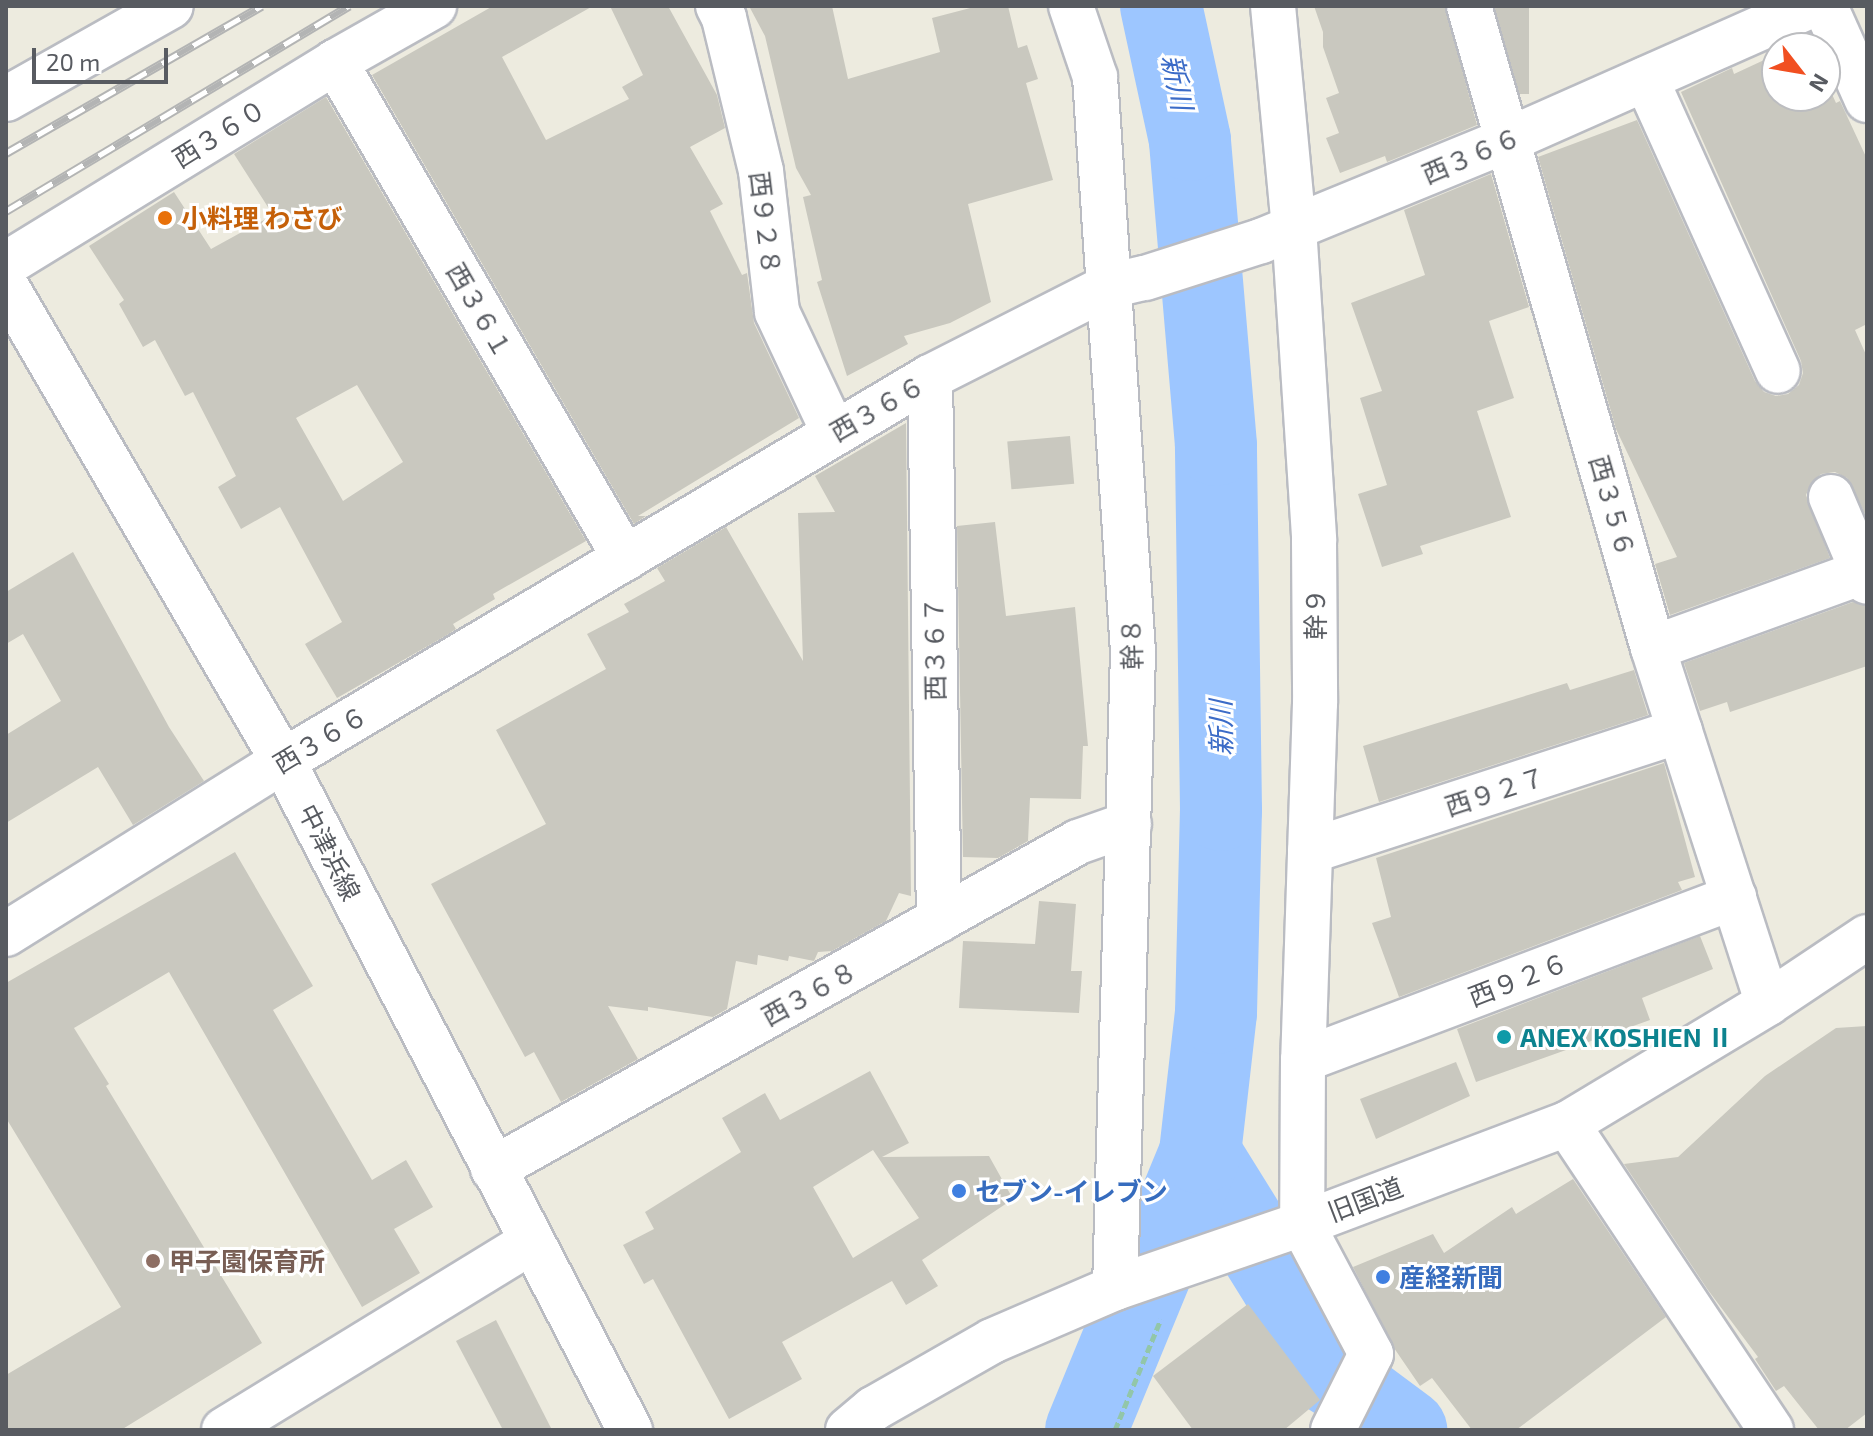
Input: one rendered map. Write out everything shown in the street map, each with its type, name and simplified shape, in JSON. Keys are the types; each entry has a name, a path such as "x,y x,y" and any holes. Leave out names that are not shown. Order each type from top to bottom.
{"street":[{"path":"6,99 171,6"},
{"name":"西３６０","path":"6,264 335,62 434,6"},
{"name":"西９２８","path":"718,6 724,18 761,171 777,312 834,433"},
{"name":"幹８","path":"1071,6 1095,77 1133,652 1122,1286"},
{"name":"幹９","path":"1273,6 1294,227 1314,540 1315,703 1303,1060 1292,1228"},
{"name":"西３５６","path":"1469,6 1510,139 1653,648 1768,1003"},
{"name":"西３６６","path":"6,934 283,761 930,377 1109,286 1163,272 1294,227 1510,139 1810,6"},
{"path":"1825,6 1867,100"},
{"name":"西３６１","path":"335,62 625,558"},
{"path":"1646,79 1778,371"},
{"name":"中津浜線","path":"6,286 283,761 630,1430"},
{"name":"西３６７","path":"930,377 939,920"},
{"path":"1653,648 1865,577 1831,497"},
{"name":"西９２７","path":"1310,851 1680,731"},
{"name":"西３６８","path":"493,1169 1078,842 1129,824"},
{"name":"西９２６","path":"1303,1060 1734,897"},
{"name":"旧国道","path":"848,1430 873,1409 992,1341 1122,1286 1292,1228 1567,1124 1768,1003 1867,937"},
{"path":"1567,1124 1771,1430"},
{"path":"1292,1228 1371,1354 1348,1424"},
{"path":"224,1430 531,1242"}],"path":[{"path":"1115,1430 1182,1266"}],"building":[{"path":"493,6 593,6 502,57 546,140 629,99 622,87 643,75 610,6 668,6 717,95 725,128 690,147 723,204 710,211 742,275 747,273 754,323 799,418 638,516 646,516 634,524 372,75"},
{"path":"749,6 832,6 848,79 940,52 932,18 978,6 1008,6 1018,48 1027,45 1038,79 1026,83 1053,180 968,204 991,302 950,323 904,336 908,344 847,376 817,282 822,280 803,197 811,195 796,168 765,36"},
{"path":"1314,6 1445,6 1477,125 1387,162 1385,156 1340,173 1326,138 1339,133 1326,98 1339,93 1323,47 1323,32"},
{"path":"1495,6 1529,6 1529,94 1495,94"},
{"path":"1761,61 1761,112 1841,112 1841,103 1867,159 1867,324 1855,330 1867,357 1867,518 1847,478 1835,472 1821,474 1811,483 1806,495 1830,558 1670,615 1655,564 1677,557 1616,429 1538,157 1637,120 1755,381 1764,392 1776,396 1788,394 1799,385 1803,373 1801,361 1681,92 1732,68 1734,74"},
{"path":"326,97 586,541 493,594 495,599 453,624 456,629 447,635 337,698 305,644 342,622 280,507 241,529 218,487 236,476 193,392 185,396 155,340 143,347 119,304 124,300 89,246 174,192 211,249 273,215 234,154","holes":["357,385 403,462 343,501 296,418"]},
{"path":"1491,174 1529,307 1489,321 1514,398 1477,411 1511,517 1420,546 1423,554 1382,567 1358,494 1387,485 1360,398 1382,391 1351,303 1425,275 1404,210"},
{"path":"906,423 911,896 899,893 886,921 832,951 818,952 814,961 789,956 788,961 758,955 757,965 736,961 727,1009 713,1017 648,1007 648,1011 608,1006 638,1059 561,1102 534,1052 525,1057 431,884 546,824 496,730 606,669 587,634 629,612 624,604 665,581 657,568 726,527 803,661 798,513 835,512 815,476"},
{"path":"1070,436 1074,484 1011,489 1007,441"},
{"path":"995,522 1006,616 1075,607 1088,746 1083,746 1081,799 1030,798 1028,841 998,858 963,857 957,526"},
{"path":"73,552 169,727 204,781 133,825 98,767 6,823 6,735 61,701 23,634 6,644 6,592"},
{"path":"1853,602 1867,606 1867,666 1730,712 1727,702 1700,711 1684,663"},
{"path":"1634,670 1648,715 1379,802 1363,746 1567,683 1570,690"},
{"path":"1664,763 1695,877 1678,882 1682,890 1399,997 1372,923 1391,917 1376,858"},
{"path":"235,852 313,986 273,1010 372,1180 406,1160 433,1207 394,1229 420,1273 362,1307 169,972 74,1028 262,1343 121,1430 6,1430 6,1375 121,1307 6,1118 6,983"},
{"path":"1039,901 1076,904 1071,971 1082,971 1079,1013 959,1008 963,941 1035,944"},
{"path":"1700,936 1713,969 1642,998 1650,1020 1476,1082 1457,1029"},
{"path":"1867,1026 1867,1413 1845,1430 1819,1430 1784,1386 1776,1391 1755,1359 1758,1357 1708,1290 1624,1164 1678,1157 1765,1076 1836,1028"},
{"path":"1456,1062 1470,1096 1376,1139 1360,1099"},
{"path":"870,1071 909,1143 882,1157 989,1156 1013,1199 922,1260 938,1286 906,1305 892,1281 782,1342 802,1379 729,1419 653,1279 644,1284 623,1245 654,1229 645,1212 741,1152 722,1118 765,1093 780,1120","holes":["873,1150 919,1218 853,1258 813,1187"]},
{"path":"1573,1179 1666,1317 1516,1430 1472,1430 1432,1378 1420,1386 1394,1348 1353,1267 1433,1234 1444,1253 1512,1207 1516,1214"},
{"path":"1248,1304 1320,1400 1284,1430 1193,1430 1153,1376"},
{"path":"496,1320 552,1430 503,1430 456,1341"}],"waterway":[{"name":"新川","path":"1086,1430 1200,1153 1216,1013 1221,810 1216,445 1190,140 1161,6"},
{"path":"1200,1153 1282,1285 1334,1377"},
{"path":"1367,1401 1406,1430"}],"railway":[{"path":"6,153 262,6"},
{"path":"6,211 349,6"}],"place":[{"name":"小料理 わさび","path":"165,218"},
{"name":"ANEX KOSHIEN Ⅱ","path":"1504,1037"},
{"name":"セブン-イレブン","path":"959,1191"},
{"name":"甲子園保育所","path":"153,1261"},
{"name":"産経新聞","path":"1383,1277"}]}
